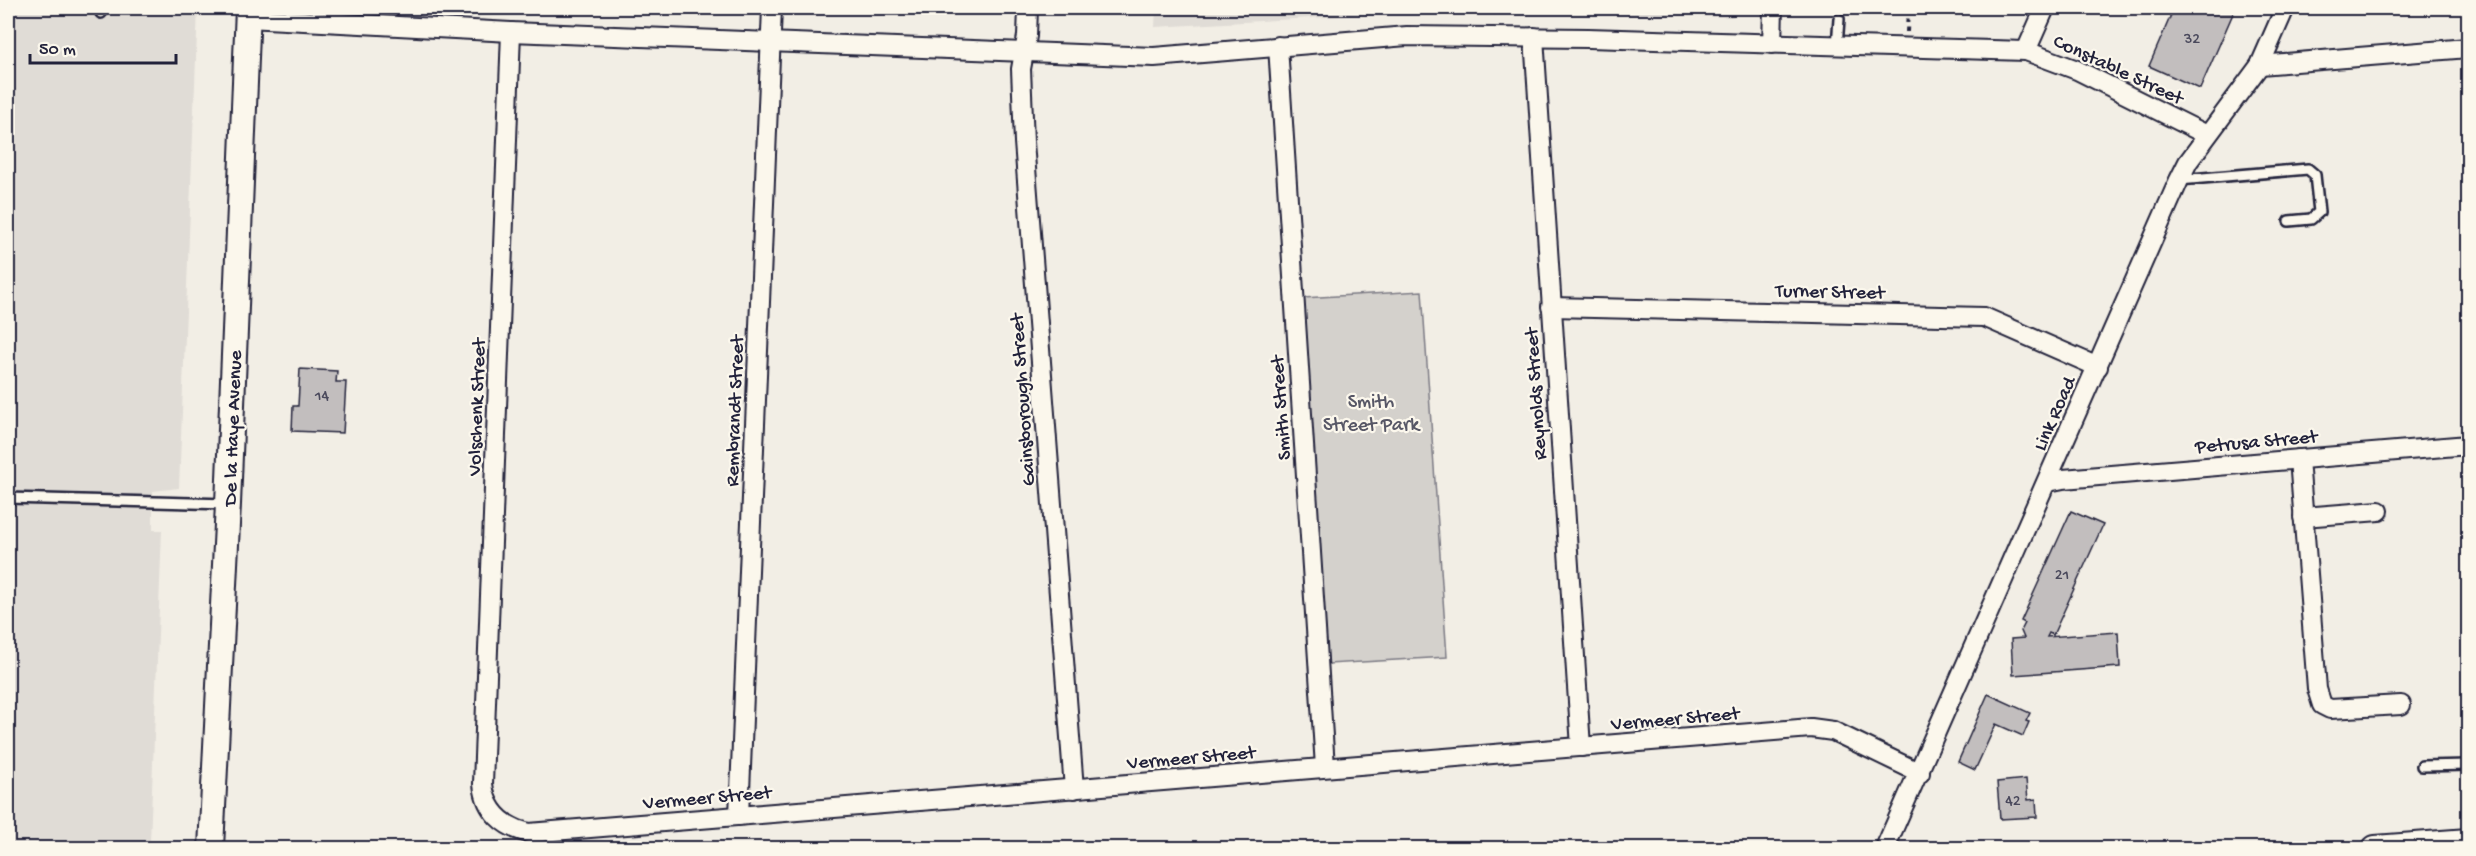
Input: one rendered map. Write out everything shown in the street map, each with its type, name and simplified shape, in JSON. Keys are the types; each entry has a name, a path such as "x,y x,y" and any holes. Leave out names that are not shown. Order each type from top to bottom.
{"street":[{"name":"Rembrandt Street","path":"740,816 772,8"},
{"name":"Gainsborough Street","path":"1028,8 1021,69 1024,142 1074,789"},
{"path":"1772,44 1773,8"},
{"path":"2026,51 2045,8"},
{"name":"Link Road","path":"1885,849 2188,162 2260,64 2285,8"},
{"name":"Constable Street","path":"247,13 511,32 1024,50 1154,57 1407,36 1534,37 2026,51 2077,70 2207,135"},
{"name":"De la Haye Avenue","path":"211,849 228,504 247,13"},
{"name":"Volschenk Street","path":"483,784 511,32"},
{"name":"Reynolds Street","path":"1534,37 1581,747"},
{"name":"Smith Street","path":"1278,46 1325,767"},
{"path":"2260,64 2469,48"},
{"name":"Turner Street","path":"1551,307 1984,317 2098,367"},
{"name":"Petrusa Street","path":"2048,482 2469,445"},
{"path":"2299,459 2317,689 2322,705 2330,709 2401,705"},
{"path":"2303,517 2379,511"},
{"name":"Vermeer Street","path":"483,784 484,798 493,813 515,830 529,833 1818,728 1840,735 1920,773"},
{"path":"2376,848 2460,844"}],"lane":[{"path":"1837,46 1839,19"},
{"path":"2180,180 2308,169 2315,175 2319,212 2311,219 2289,220"},
{"path":"8,498 228,504"},
{"path":"2422,766 2469,765"}],"shaded area":[{"path":"8,8 198,8 179,488 153,491 153,530 162,530 150,842 144,848 8,848"},
{"path":"1156,8 1744,8 1732,17 1453,10 1155,27"}],"green space":[{"name":"Smith Street Park","path":"1422,291 1447,657 1328,664 1303,298"}],"building":[{"path":"2174,8 2235,9 2200,89 2149,66"},
{"path":"300,369 337,371 336,382 346,382 343,433 292,431 293,406 298,406"},
{"path":"2071,511 2103,525 2053,635 2049,633 2047,637 2118,632 2120,667 2013,675 2011,639 2024,638 2021,631 2025,623 2021,621"},
{"path":"1988,694 2030,713 2026,721 2029,722 2023,736 1996,724 1975,770 1958,762"},
{"path":"2026,779 2028,800 2036,799 2037,817 2000,819 1997,782"}]}
